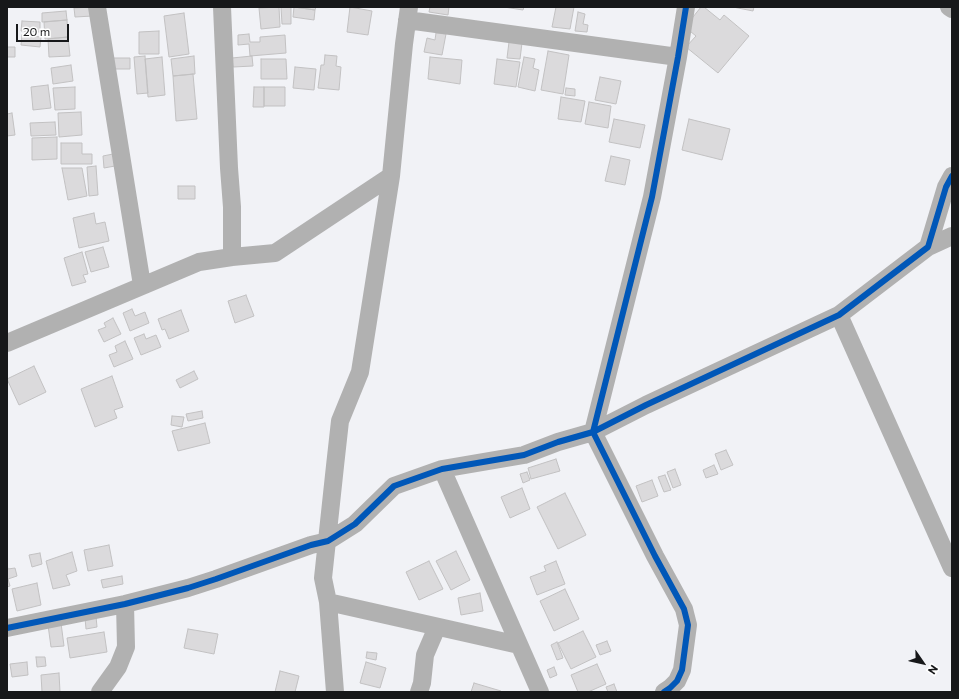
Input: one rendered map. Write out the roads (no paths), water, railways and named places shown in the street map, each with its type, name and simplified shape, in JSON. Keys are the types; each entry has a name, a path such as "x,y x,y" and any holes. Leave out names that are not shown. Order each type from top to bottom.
{"street":[{"path":"97,7 142,286"},
{"path":"222,7 232,207 232,257"},
{"path":"664,692 677,681 682,670 688,625 684,609 655,556 593,432 652,197 686,7"},
{"path":"335,692 328,602 324,578 340,421 360,372 392,176 408,14 678,57"},
{"path":"7,343 199,262 275,253 392,176"},
{"path":"928,247 946,187 952,176"},
{"path":"7,628 125,604 216,579 311,545 328,541 355,524 394,486 442,469 524,455 552,444 593,432 646,405 839,315 928,247 952,236"},
{"path":"839,315 951,564"},
{"path":"442,469 540,692"},
{"path":"328,602 519,645"},
{"path":"100,692 118,667 126,647 125,604"},
{"path":"419,692 422,683 425,655 437,627"}]}
